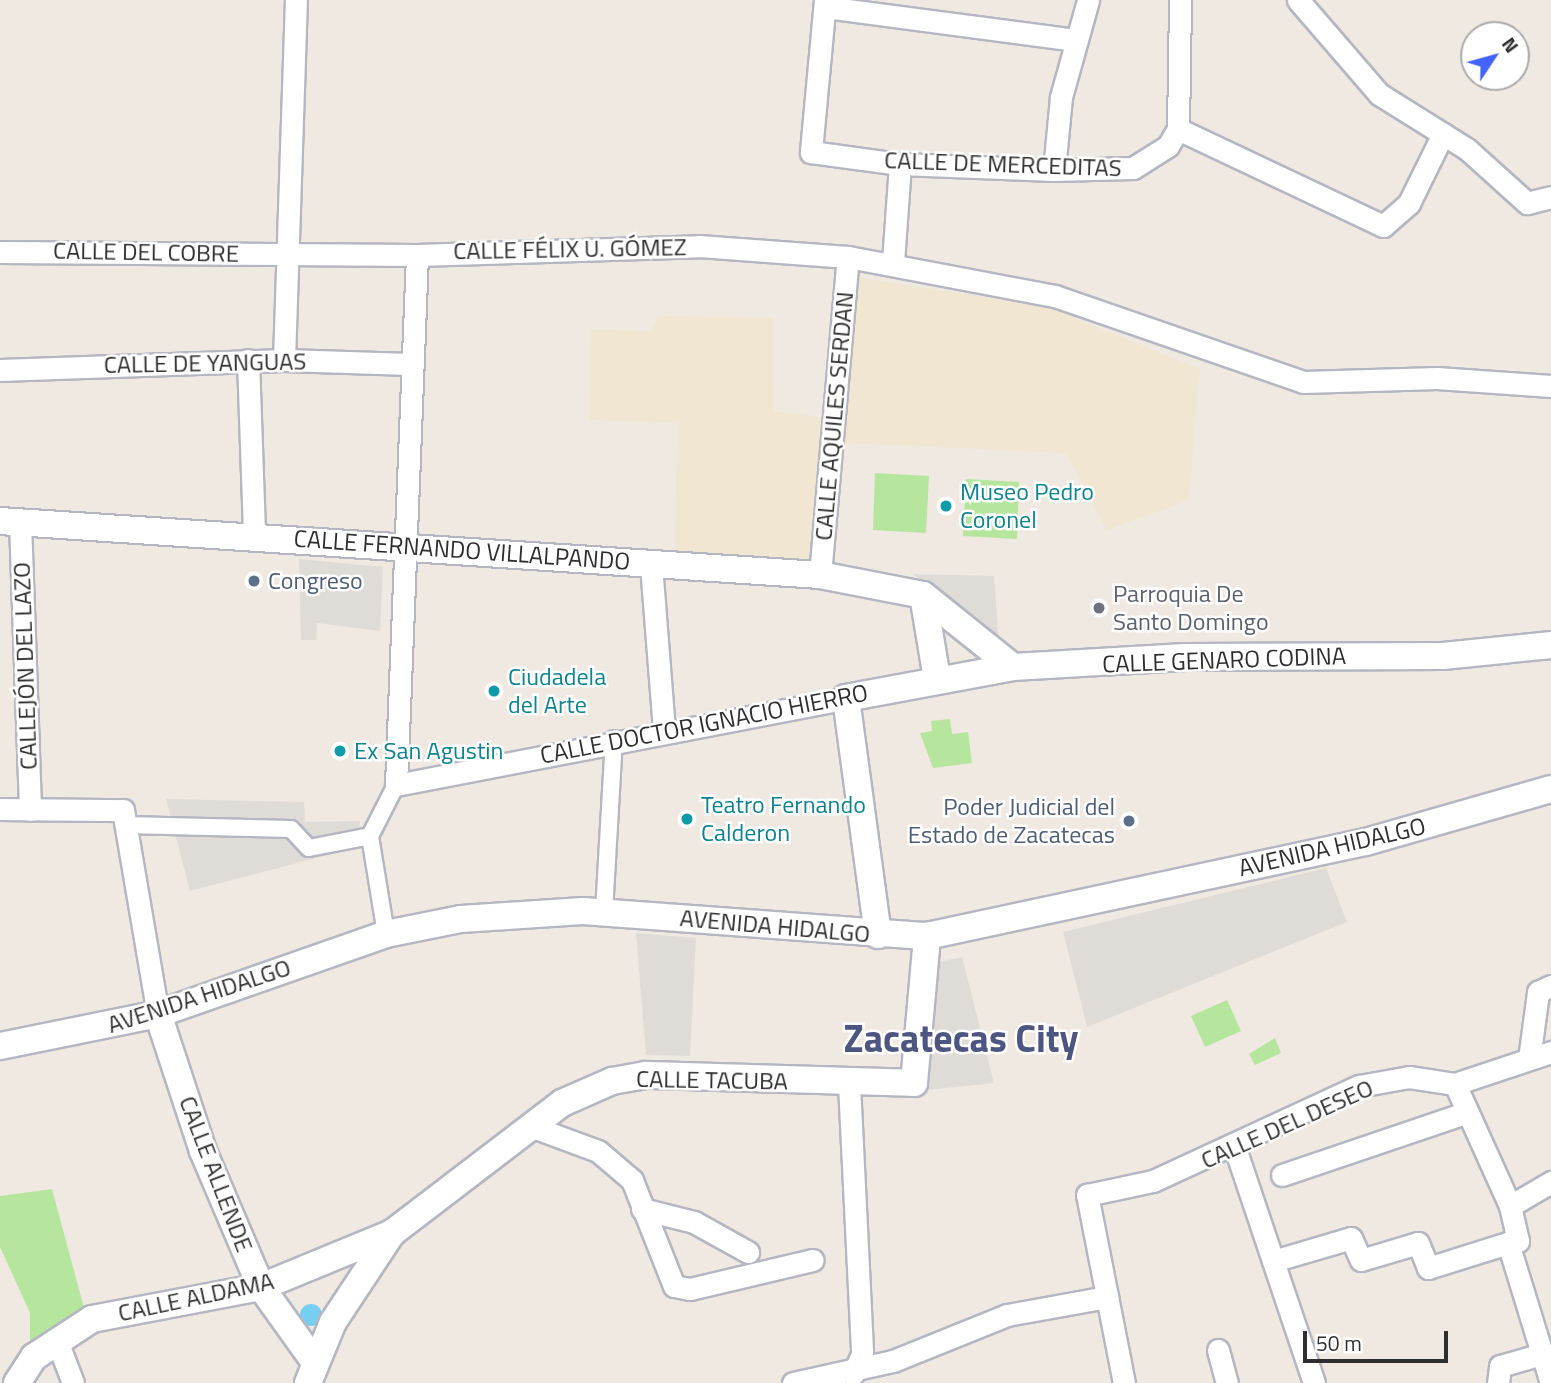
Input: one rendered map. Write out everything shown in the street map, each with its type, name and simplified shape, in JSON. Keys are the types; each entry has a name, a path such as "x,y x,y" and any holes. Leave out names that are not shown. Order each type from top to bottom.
{"street":[{"path":"284,360 292,254 296,0"},
{"path":"1054,170 1074,40 1088,0"},
{"path":"1180,0 1178,129 1383,226 1409,203 1443,134"},
{"path":"1298,0 1379,94 1443,134 1527,203 1551,197"},
{"path":"825,4 1074,40"},
{"name":"CALLE DE MERCEDITAS","path":"825,4 811,152 900,164 1054,170 1142,166 1178,129"},
{"path":"893,262 900,164"},
{"name":"CALLE FÉLIX U. GÓMEZ","path":"292,254 417,255 699,246 848,257 893,262 1055,296 1303,382 1437,378 1551,386"},
{"name":"CALLE DEL COBRE","path":"0,252 292,254"},
{"path":"386,934 370,836 396,785 407,546 410,364 417,255"},
{"name":"CALLE AQUILES SERDAN","path":"820,575 848,257"},
{"path":"248,360 254,535"},
{"name":"CALLE DE YANGUAS","path":"0,370 248,360 410,364"},
{"name":"CALLE FERNANDO VILLALPANDO","path":"10,522 254,535 820,575 923,595"},
{"name":"CALLEJÓN DEL LAZO","path":"10,522 30,810"},
{"path":"651,565 664,729"},
{"path":"923,595 1013,667"},
{"path":"923,595 937,679"},
{"name":"CALLE GENARO CODINA","path":"1013,667 1185,657 1444,656 1551,645"},
{"name":"CALLE DOCTOR IGNACIO HIERRO","path":"396,785 614,738 1013,667"},
{"path":"846,698 878,935"},
{"path":"604,912 614,738"},
{"name":"AVENIDA HIDALGO","path":"0,1046 158,1014 386,934 461,919 604,912 878,935 927,936 1366,842 1551,789"},
{"path":"0,809 291,829 309,849 370,836"},
{"path":"124,818 158,1014"},
{"name":"CALLE TACUBA","path":"392,1233 562,1103 612,1081 646,1075 849,1084 914,1083 927,936"},
{"path":"1529,1059 1545,989"},
{"name":"CALLE ALLENDE","path":"158,1014 203,1151 261,1287 311,1372"},
{"name":"CALLE DEL DESEO","path":"1107,1297 1087,1195 1153,1181 1234,1148 1359,1086 1409,1077 1455,1084 1551,1052"},
{"path":"849,1084 862,1354 853,1374"},
{"path":"1273,1261 1350,1238 1361,1260 1418,1243 1428,1268 1518,1241 1510,1206 1455,1084"},
{"path":"1282,1175 1468,1112"},
{"path":"530,1126 598,1151 632,1180 674,1286 690,1289 813,1260"},
{"path":"1234,1148 1314,1383"},
{"path":"1510,1206 1551,1182"},
{"path":"642,1209 694,1222 748,1252"},
{"path":"311,1372 392,1233"},
{"name":"CALLE ALDAMA","path":"17,1383 34,1357 92,1319 261,1287 392,1233"},
{"path":"1508,1243 1541,1343 1551,1383"},
{"path":"793,1383 853,1374 1007,1315 1107,1297 1124,1383"},
{"path":"57,1341 73,1383"},
{"path":"1498,1383 1500,1366 1541,1343"},
{"path":"1218,1350 1227,1383"}],"shaded area":[{"path":"855,277 1047,307 1200,369 1189,500 1107,530 1066,453 845,443"},
{"path":"658,316 773,318 774,411 824,418 810,567 675,555 677,423 589,420 591,329 652,331"},
{"path":"299,559 383,567 380,631 317,623 316,640 301,640"},
{"path":"913,574 994,576 999,644"},
{"path":"166,799 304,802 305,822 360,821 358,847 190,891"},
{"path":"1326,868 1347,922 1087,1027 1063,932"},
{"path":"636,933 696,938 690,1056 646,1055"},
{"path":"962,957 994,1083 928,1090 939,962"}],"green space":[{"path":"875,473 929,476 926,533 873,530"},
{"path":"966,479 1019,482 1017,539 963,536"},
{"path":"950,719 952,734 968,732 972,763 933,768 920,733 932,731 931,721"},
{"path":"1227,1000 1241,1031 1205,1047 1191,1016"},
{"path":"1275,1038 1281,1053 1255,1065 1249,1054"},
{"path":"52,1189 84,1308 30,1349 30,1313 0,1247 0,1196"}],"water":[{"path":"311,1304 319,1307 322,1315 319,1323 311,1326 303,1323 300,1315 303,1307"}],"place":[{"name":"Museo Pedro Coronel","path":"946,506"},
{"name":"Congreso","path":"254,581"},
{"name":"Parroquia De Santo Domingo","path":"1099,608"},
{"name":"Ciudadela del Arte","path":"494,691"},
{"name":"Ex San Agustin","path":"340,751"},
{"name":"Teatro Fernando Calderon","path":"687,819"},
{"name":"Poder Judicial del Estado de Zacatecas","path":"1129,821"}],"district":[{"name":"Zacatecas City","path":"961,1039"}]}
